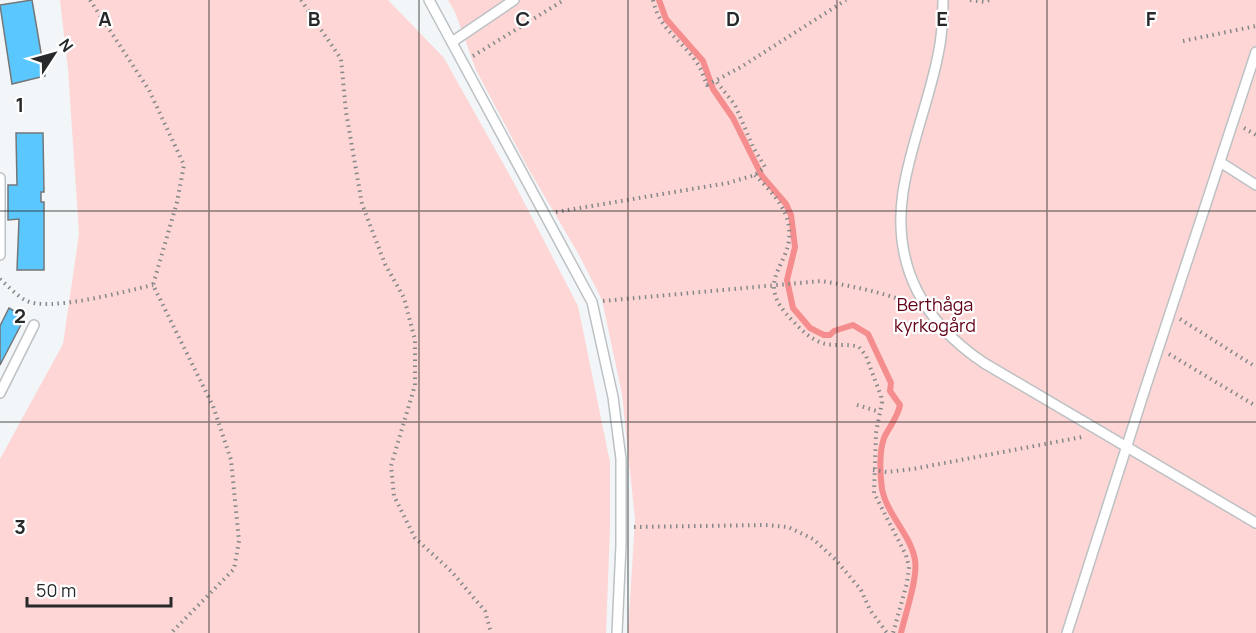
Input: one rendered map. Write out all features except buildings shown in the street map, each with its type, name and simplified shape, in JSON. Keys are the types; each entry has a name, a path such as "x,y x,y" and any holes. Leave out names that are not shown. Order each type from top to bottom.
{"lane":[{"path":"429,0 592,303 613,397 621,459 617,633"},
{"path":"452,42 514,0"},
{"path":"943,0 938,55 904,185 902,208 902,234 907,265 914,287 927,310 948,335 974,357 1256,523"},
{"path":"1067,633 1158,347 1256,52"},
{"path":"1220,162 1256,184"},
{"path":"0,178 0,255"},
{"path":"0,391 34,325"}],"path":[{"path":"90,0 149,90 184,165 177,202 153,285 217,417 231,460 239,541 234,569 171,633"},
{"path":"301,0 341,59 346,112 362,204 385,264 404,298 415,340 415,385 391,466 394,496 415,538 451,571 485,611 491,633"},
{"path":"462,62 564,0"},
{"path":"652,0 662,24 695,59 706,85 846,0"},
{"path":"970,0 985,2 989,0"},
{"path":"1183,41 1256,26"},
{"path":"545,213 728,183 755,175 765,167 753,147 735,105 716,81"},
{"path":"755,175 774,195 789,226 788,241 773,285 779,305 803,332 824,344 859,346 863,350 881,396 873,470 874,493 906,555 909,567 908,583 893,633"},
{"path":"0,279 26,301 39,304 69,302 153,285"},
{"path":"592,303 821,281 889,295 927,310"},
{"path":"1170,313 1256,367"},
{"path":"1158,347 1256,406"},
{"path":"857,405 880,412"},
{"path":"873,470 887,472 913,469 1101,433"},
{"path":"621,527 765,525 788,527 813,539 835,559 861,590 870,610 887,633"}],"green space":[{"path":"60,0 388,0 444,58 514,183 578,306 610,462 606,633 0,633 0,459 63,344 79,234 68,69"},
{"name":"Berthåga kyrkogård","path":"448,0 1256,0 1256,633 628,633 635,519 622,394 602,300 476,70 455,12"}],"waterway":[{"path":"659,0 666,19 703,61 713,89 733,118 762,176 786,204 791,215 795,247 787,280 793,308 810,328 824,335 830,335 834,331 853,325 868,334 891,383 890,391 900,405 884,438 880,464 885,498 909,542 915,560 913,586 901,633"}]}
